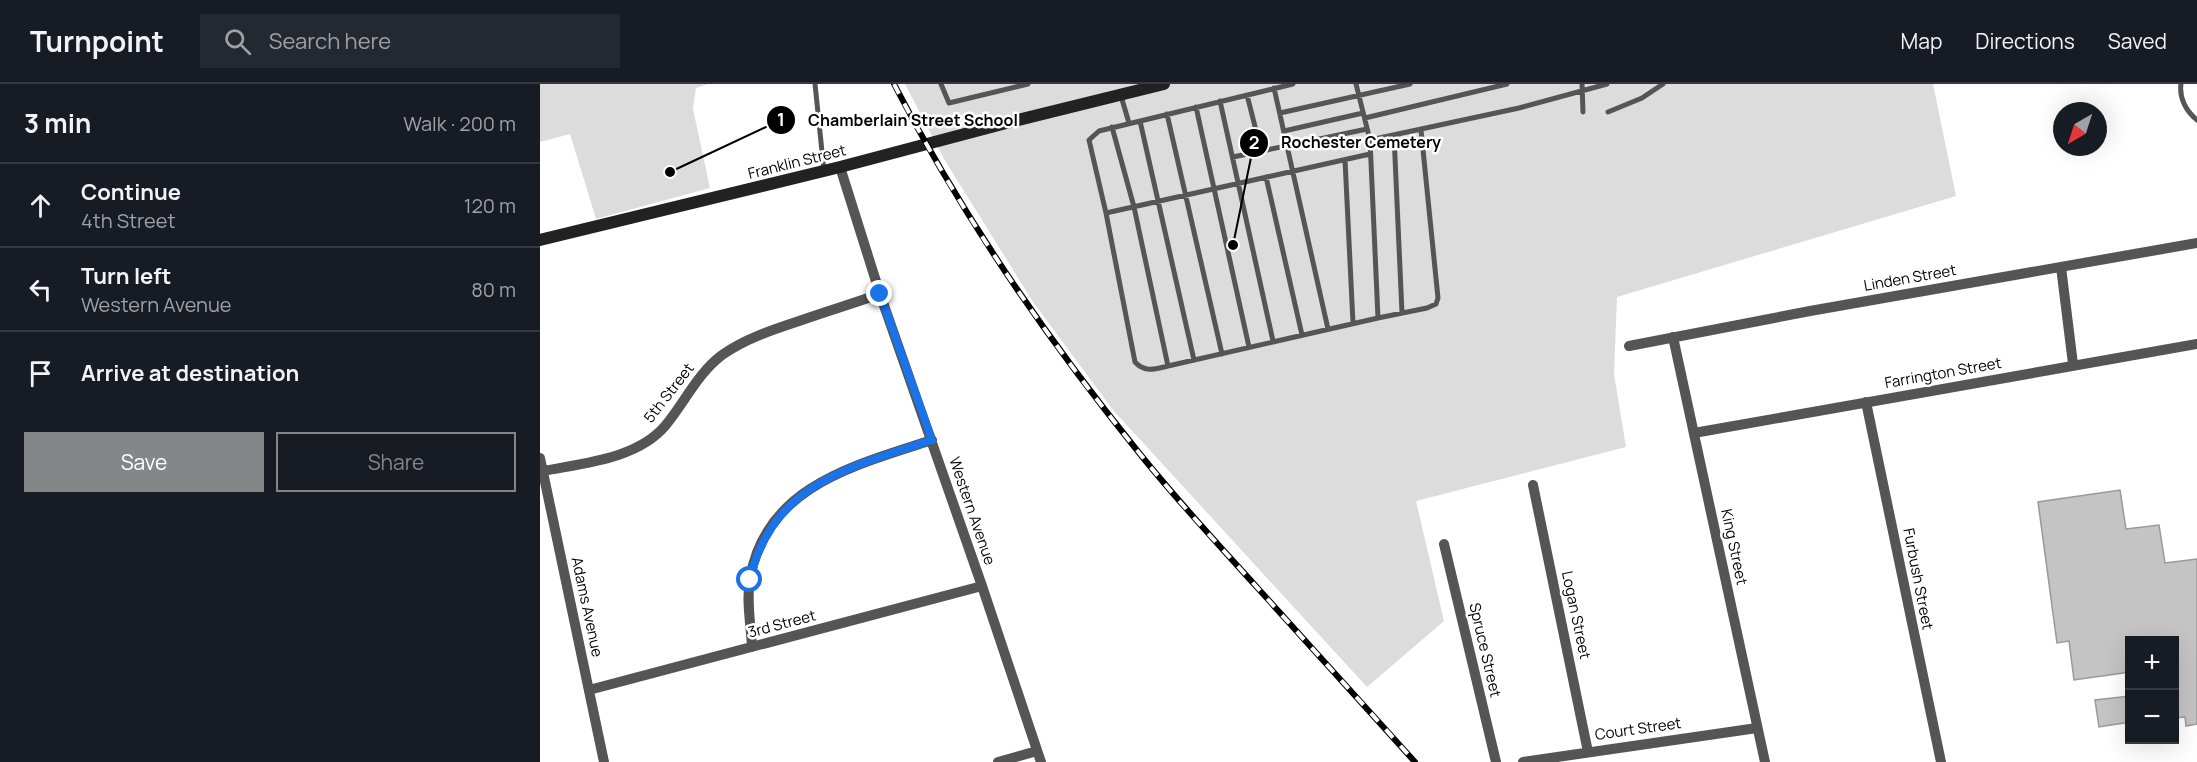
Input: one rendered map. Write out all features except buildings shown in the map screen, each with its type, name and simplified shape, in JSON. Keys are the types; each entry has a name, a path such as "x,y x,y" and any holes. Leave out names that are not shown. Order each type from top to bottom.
{"street":[{"name":"Franklin Street","path":"540,240 824,171 1164,84"},
{"name":"Western Avenue","path":"840,167 880,294 1039,757"},
{"name":"Linden Street","path":"1629,346 2197,243"},
{"path":"2061,267 2073,364"},
{"name":"5th Street","path":"543,471 609,457 639,446 664,428 700,375 730,350 781,327 880,294"},
{"name":"King Street","path":"1673,338 1765,762"},
{"name":"Farrington Street","path":"1694,433 2073,364 2197,344"},
{"name":"Furbush Street","path":"1866,402 1941,762"},
{"path":"753,647 748,596 753,564 766,534 784,510 808,489 835,474 932,440"},
{"name":"Adams Avenue","path":"540,458 604,762"},
{"name":"Logan Street","path":"1533,485 1588,752"},
{"name":"Spruce Street","path":"1444,544 1496,762"},
{"name":"3rd Street","path":"589,690 982,586"},
{"name":"Court Street","path":"1523,762 1757,728"},
{"path":"998,762 1039,757"}],"lane":[{"path":"815,84 824,171"},
{"path":"941,84 950,102 1028,84"},
{"path":"996,84 997,91"},
{"path":"1293,84 1099,130 1089,140 1106,213 1135,362 1141,368 1149,370 1168,366 1436,304 1438,298 1421,130"},
{"path":"1356,84 1370,140 1378,318"},
{"path":"1280,113 1410,84"},
{"path":"1284,130 1508,84"},
{"path":"1595,84 1605,84"},
{"path":"1370,140 1519,108 1582,87 1605,84"},
{"path":"1608,112 1642,98 1663,84"},
{"path":"2181,84 2183,102 2188,112 2197,120"},
{"path":"1582,87 1583,112"},
{"path":"1274,88 1328,329"},
{"path":"1121,94 1129,123"},
{"path":"1247,95 1261,150"},
{"path":"1220,101 1273,341"},
{"path":"1196,107 1249,347"},
{"path":"1167,114 1222,354"},
{"path":"1140,121 1194,360"},
{"path":"1112,127 1134,207 1168,366"},
{"path":"1233,157 1367,129"},
{"path":"1394,135 1402,313"},
{"path":"1106,213 1370,154"},
{"path":"1345,160 1353,323"},
{"path":"1266,177 1302,335"}],"shaded area":[{"path":"540,84 708,84 696,88 693,109 710,188 596,219 570,134 540,142"},
{"path":"905,84 1933,84 1956,196 1617,297 1614,374 1626,447 1416,501 1444,621 1367,687 1113,410 1033,302 944,159"}],"railway":[{"path":"894,84 977,229 1072,366 1182,504 1415,762"}],"place":[{"name":"Chamberlain Street School","path":"670,172"},
{"name":"Rochester Cemetery","path":"1233,245"}],"route":[{"path":"750,580 753,564 766,534 795,499 835,474 932,440 880,294"}]}
